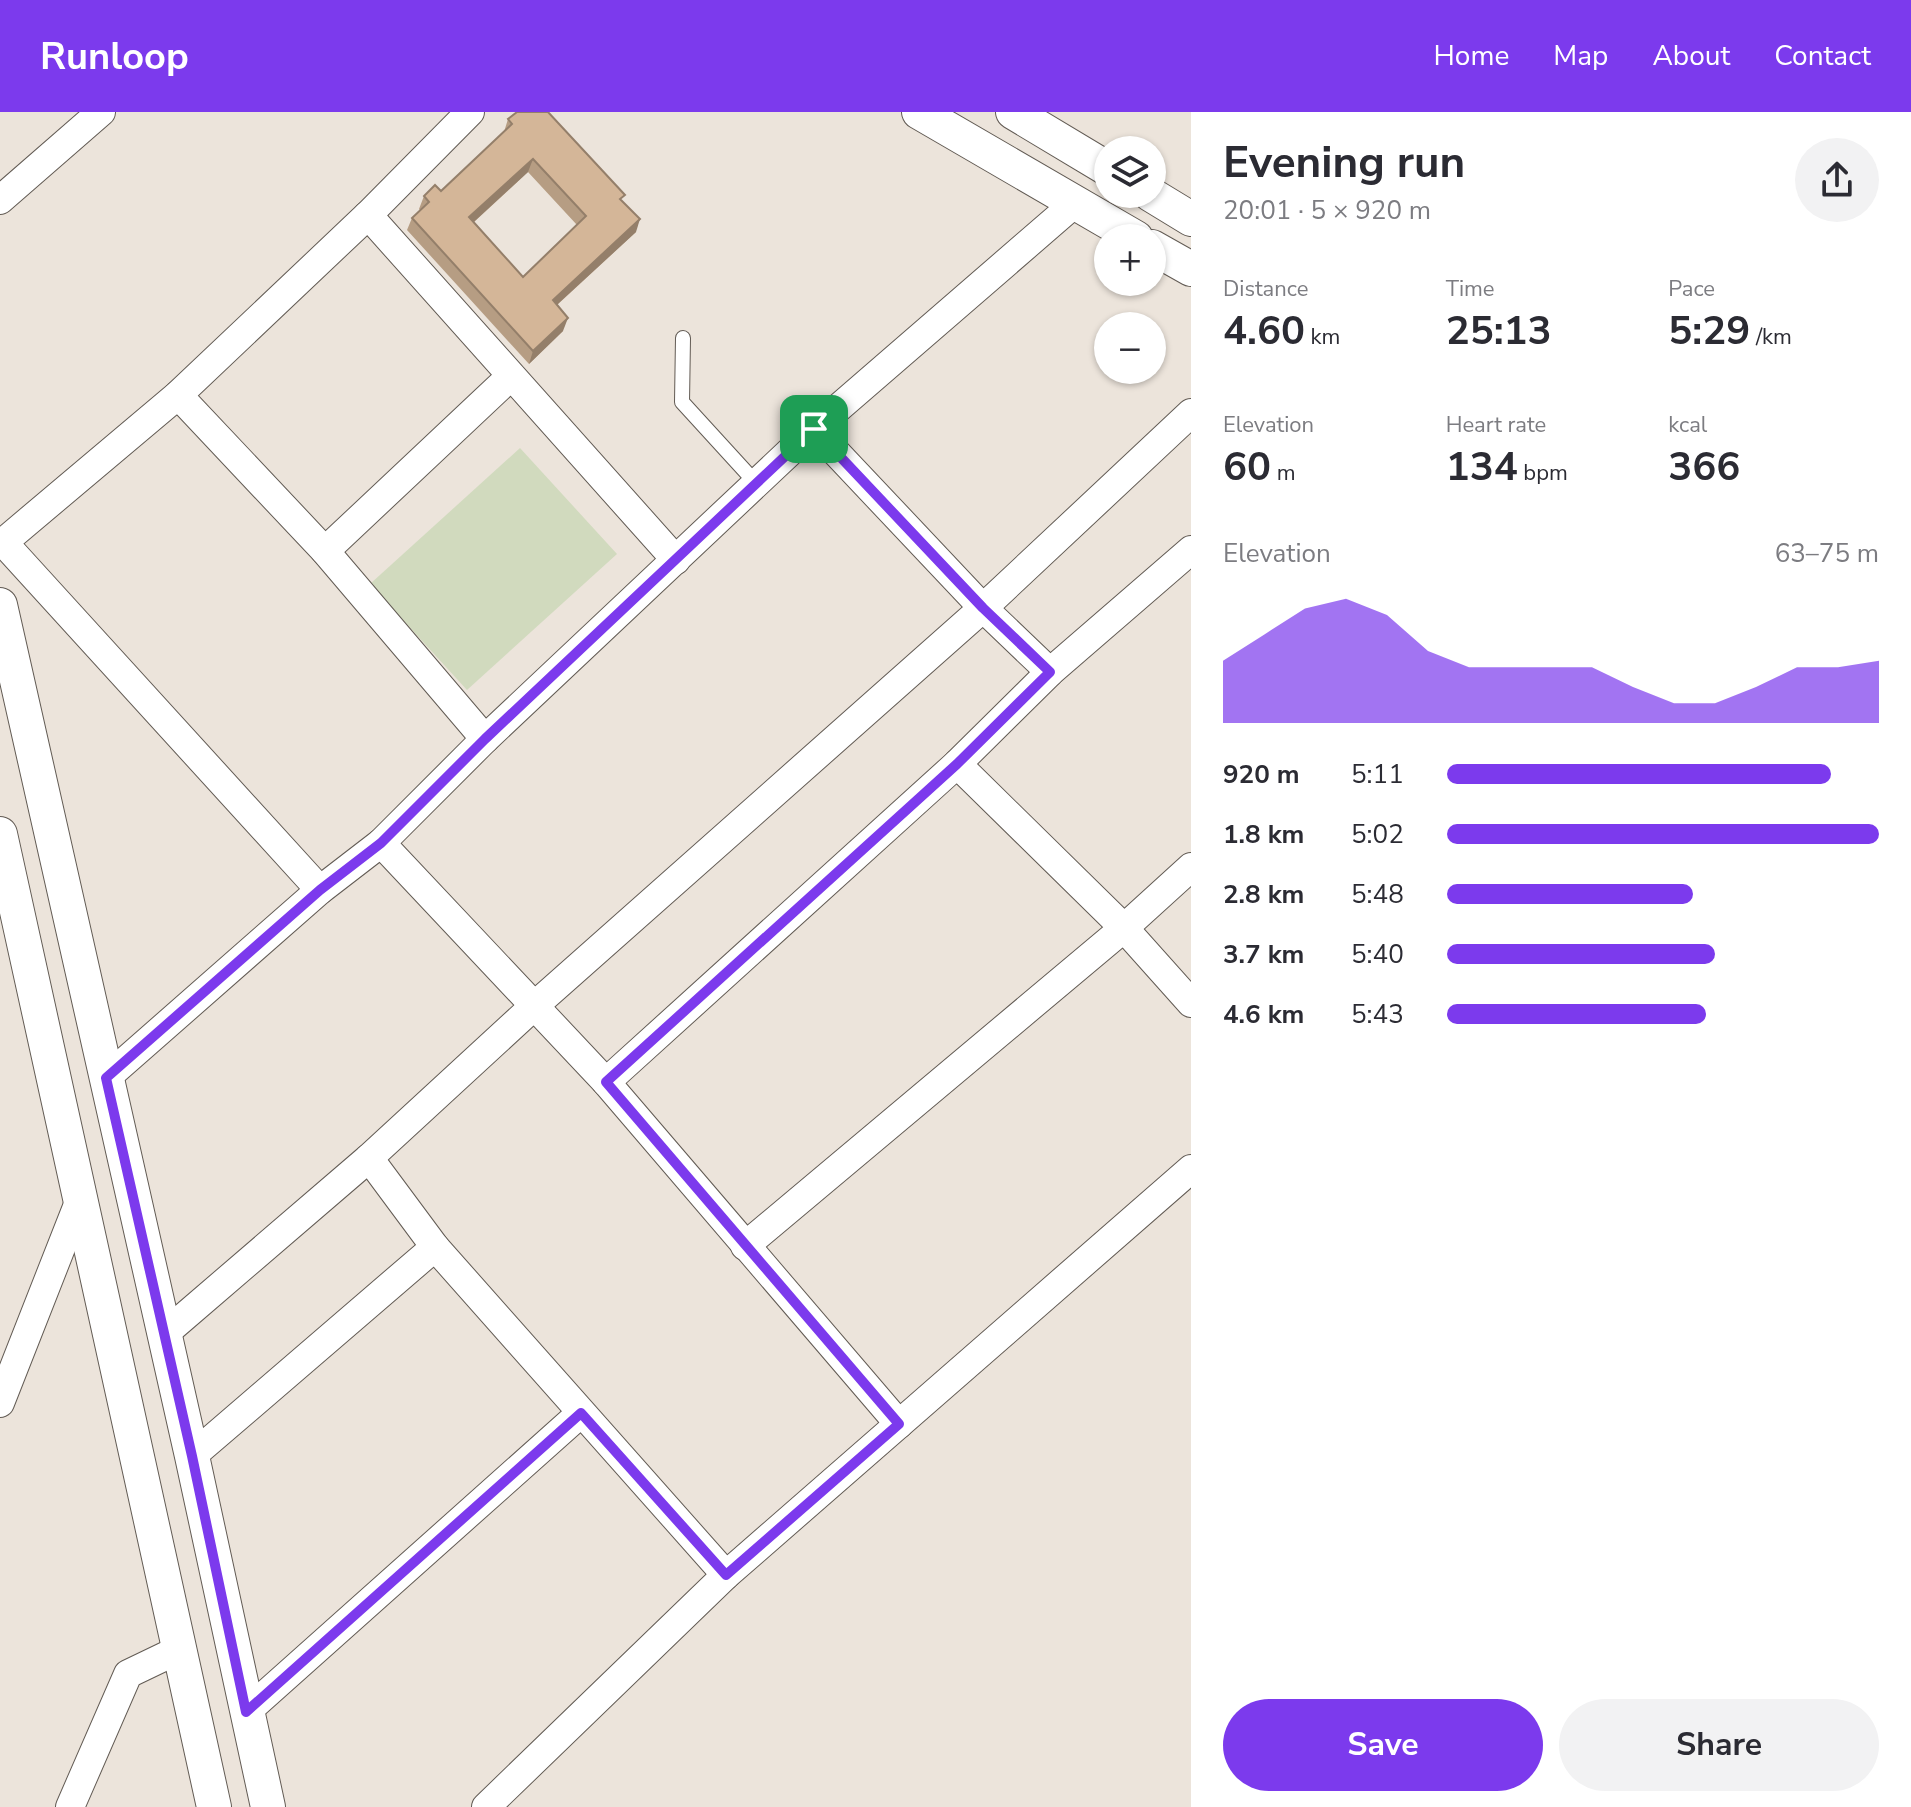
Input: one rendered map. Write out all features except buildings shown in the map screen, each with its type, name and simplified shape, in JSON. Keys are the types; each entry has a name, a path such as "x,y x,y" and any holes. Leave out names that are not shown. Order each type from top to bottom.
{"street":[{"path":"0,200 101,112"},
{"path":"320,890 2,544 178,395 368,215 470,112"},
{"path":"919,112 1112,224"},
{"path":"1013,112 1094,161"},
{"path":"106,1078 320,890 381,843 485,739 814,429 1075,203"},
{"path":"1166,204 1191,219"},
{"path":"368,215 676,560"},
{"path":"1166,255 1191,269"},
{"path":"325,551 510,377"},
{"path":"178,395 325,551 485,739"},
{"path":"163,1335 369,1158 533,1007 983,608 1191,413"},
{"path":"814,429 983,608 1050,672"},
{"path":"606,1082 957,764 1050,672 1191,550"},
{"path":"0,605 268,1807"},
{"path":"957,764 1124,928 1191,1003"},
{"path":"0,827 48,816"},
{"path":"0,834 214,1807"},
{"path":"381,843 606,1082 899,1424"},
{"path":"745,1246 1124,928 1191,867"},
{"path":"369,1158 435,1247 726,1575"},
{"path":"486,1807 726,1575 1191,1169"},
{"path":"0,1403 81,1197"},
{"path":"192,1456 435,1247"},
{"path":"246,1712 581,1413"},
{"path":"70,1807 128,1674 178,1650"}],"lane":[{"path":"683,338 682,402 756,483"}],"green space":[{"path":"520,448 617,554 467,690 370,584"}],"route":[{"path":"814,429 983,608 1050,672 957,764 606,1082 899,1424 726,1575 581,1413 246,1712 192,1456 106,1078 320,890 381,843 485,739 814,429"}]}
